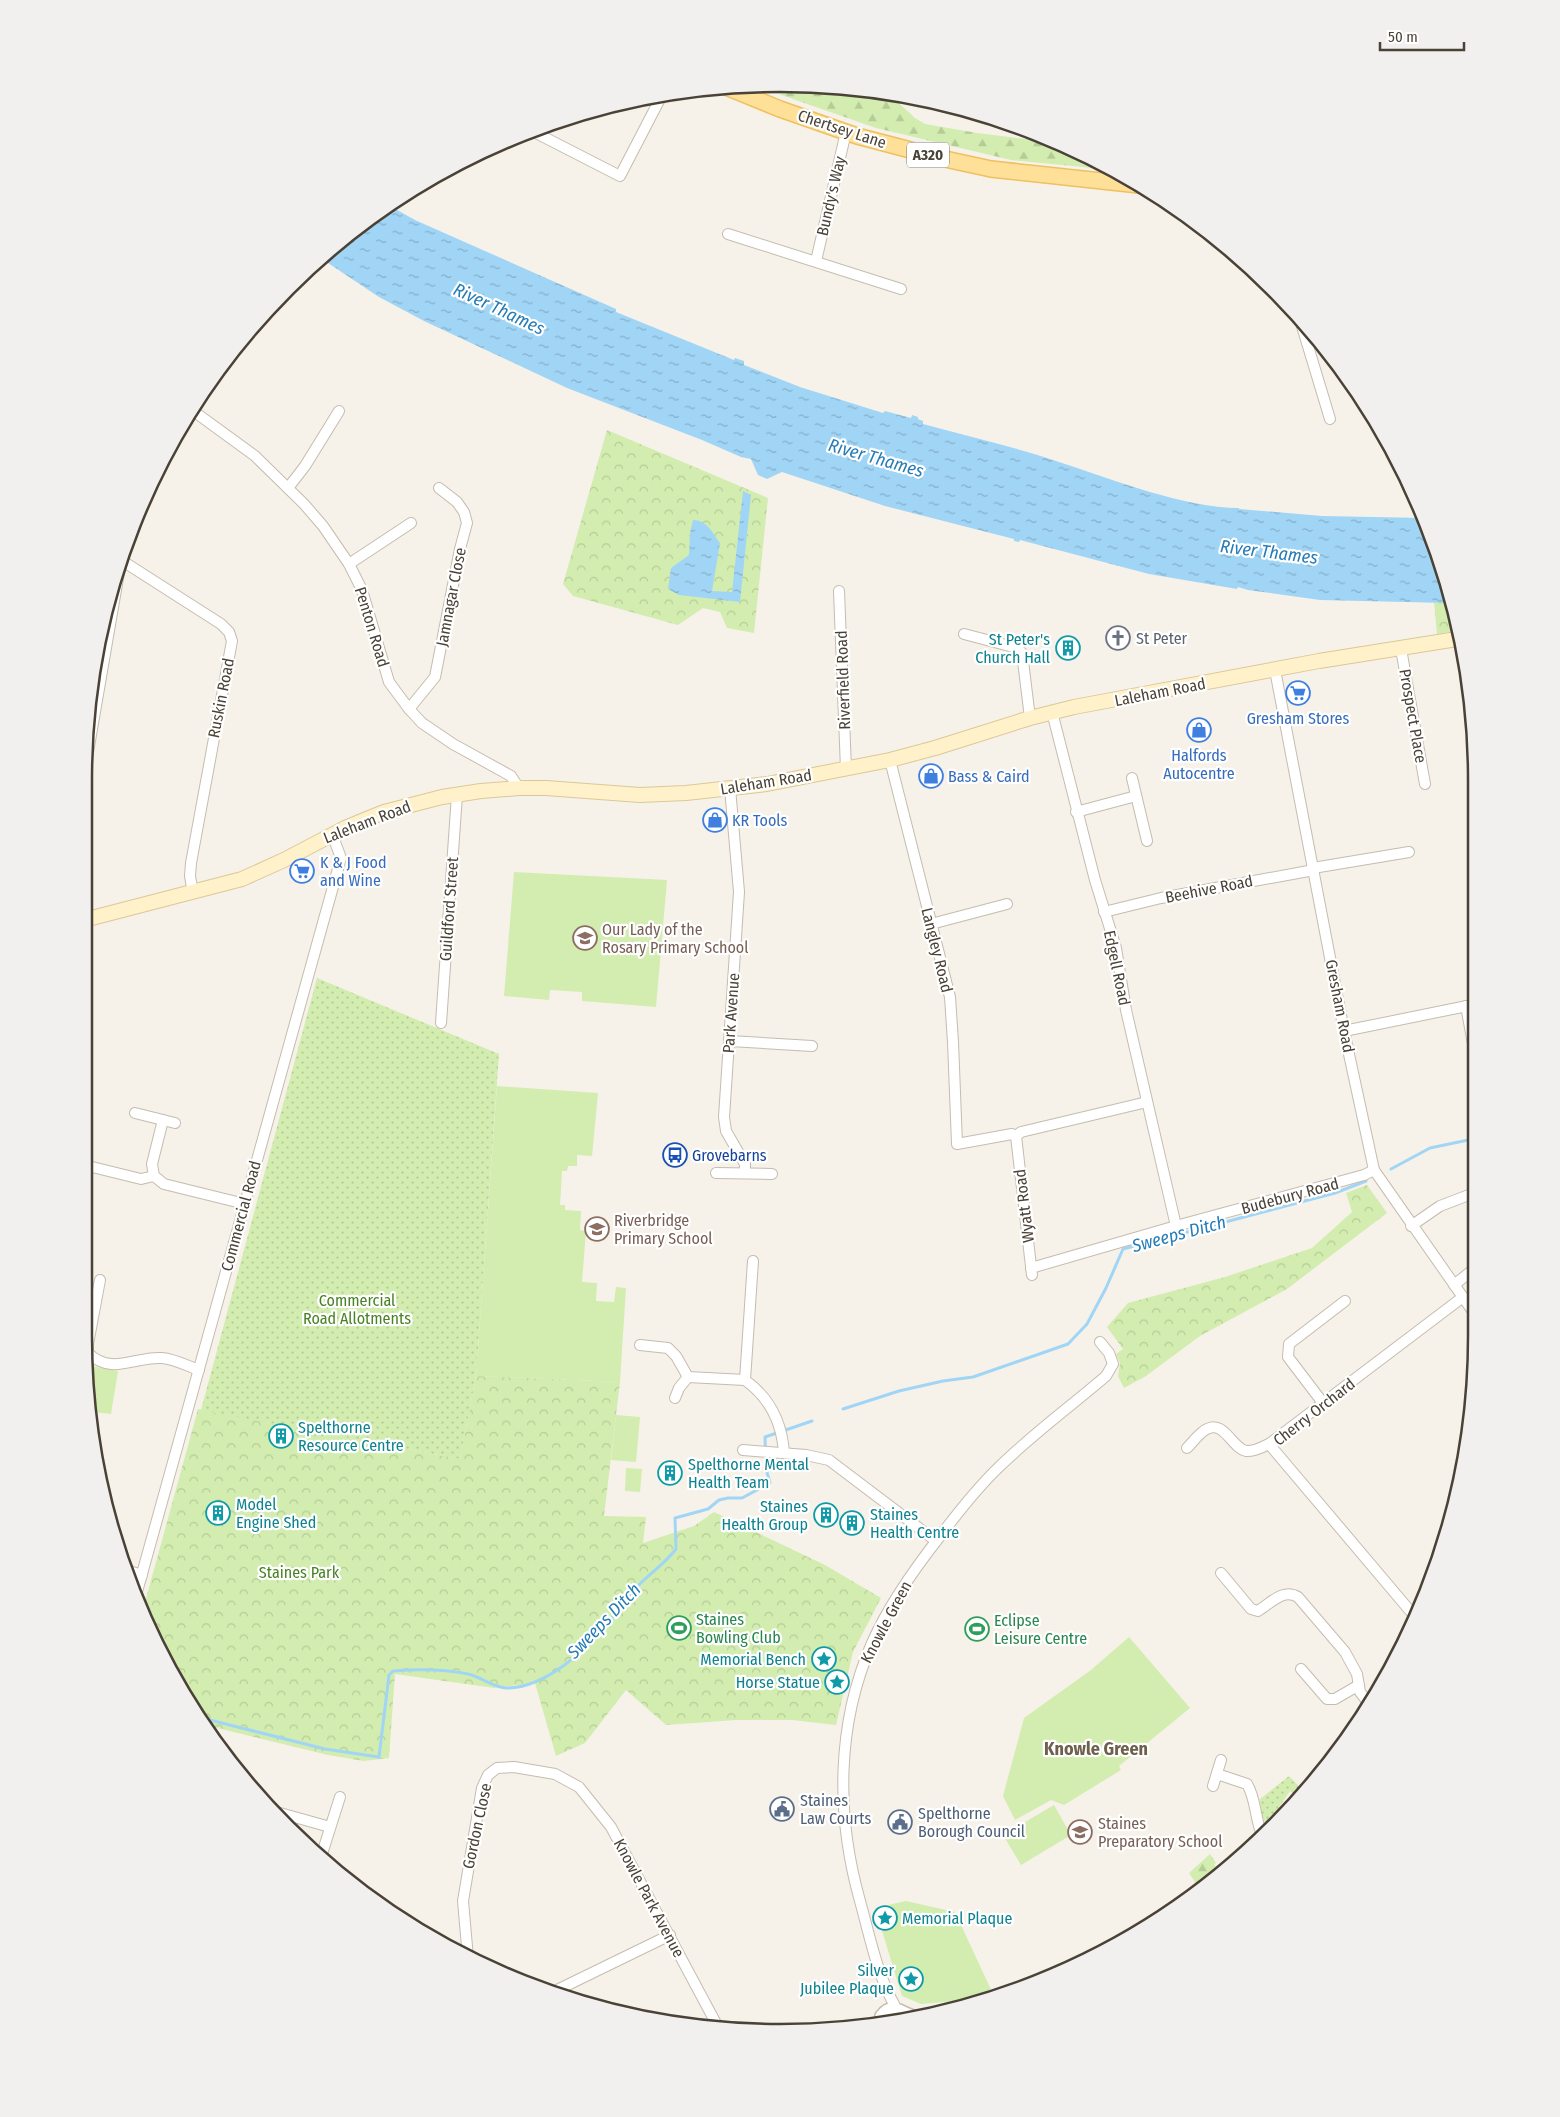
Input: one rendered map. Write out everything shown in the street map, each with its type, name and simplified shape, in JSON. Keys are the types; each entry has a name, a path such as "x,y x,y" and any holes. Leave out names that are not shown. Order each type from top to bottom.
{"main road":[{"name":"Chertsey Lane","path":"744,94 780,109 895,147 980,167 1120,183"},
{"name":"Laleham Road","path":"92,918 242,879 284,860 332,834 384,812 457,795 519,788 546,788 640,795 767,784 890,760 1052,712 1319,660 1453,640"}],"street":[{"path":"541,136 620,176 658,104"},
{"name":"Bundy's Way","path":"816,261 846,132"},
{"path":"728,234 902,289"},
{"path":"1305,337 1330,419"},
{"path":"288,488 305,466 339,411"},
{"name":"Penton Road","path":"198,414 255,456 323,526 350,564 362,590 389,682 422,723 454,744 511,776 519,788"},
{"name":"Jamnagar Close","path":"410,709 435,677 460,549 467,523 464,512 457,502 439,488"},
{"path":"350,564 411,523"},
{"name":"Ruskin Road","path":"127,564 221,624 230,632 232,641 191,863 192,893"},
{"name":"Riverfield Road","path":"839,591 846,769"},
{"path":"964,634 1017,648 1022,653 1030,718"},
{"path":"97,698 107,642"},
{"name":"Prospect Place","path":"1400,649 1425,784"},
{"name":"Gresham Road","path":"1275,670 1344,1031 1374,1170 1411,1226 1468,1304"},
{"name":"Edgell Road","path":"1052,712 1076,812 1116,948 1126,1010 1176,1226"},
{"name":"Langley Road","path":"890,760 950,997 957,1144 1012,1134 1016,1136"},
{"path":"1132,778 1147,841"},
{"name":"Park Avenue","path":"730,788 739,892 724,1117 726,1131 745,1164 745,1173"},
{"name":"Guildford Street","path":"441,1023 457,795"},
{"path":"1076,812 1136,796"},
{"name":"Commercial Road","path":"139,1585 341,858 332,834"},
{"name":"Beehive Road","path":"1104,912 1161,898 1409,852"},
{"path":"931,924 1007,904"},
{"path":"1344,1031 1468,1005"},
{"path":"730,1041 812,1046"},
{"path":"1016,1136 1021,1132 1147,1102"},
{"path":"135,1113 175,1124"},
{"path":"163,1120 152,1164 154,1176 164,1184 244,1204"},
{"name":"Wyatt Road","path":"1016,1136 1032,1271"},
{"path":"92,1167 141,1179 154,1176"},
{"name":"Budebury Road","path":"1032,1271 1176,1226 1364,1175 1374,1170"},
{"path":"716,1173 772,1174"},
{"path":"1411,1226 1440,1206 1468,1195"},
{"path":"745,1380 752,1261"},
{"path":"1454,1285 1468,1274"},
{"path":"92,1324 100,1280"},
{"name":"Cherry Orchard","path":"1410,1611 1269,1444 1463,1297"},
{"path":"1323,1403 1288,1356 1289,1344 1345,1301"},
{"name":"Knowle Green","path":"894,2015 883,1982 849,1859 842,1797 848,1724 855,1694 872,1642 890,1608 915,1568 936,1541 999,1467 1106,1376 1112,1364 1109,1353 1100,1342"},
{"path":"640,1346 668,1348 676,1356 688,1377"},
{"path":"93,1358 106,1364 124,1365 152,1358 164,1358 199,1370"},
{"path":"688,1377 745,1380 766,1401 780,1423 784,1453"},
{"path":"675,1398 679,1388 688,1377"},
{"path":"1187,1448 1207,1429 1213,1427 1223,1431 1240,1448 1246,1450 1252,1451 1269,1444"},
{"path":"747,1450 820,1456 829,1460 936,1541"},
{"path":"135,1573 142,1575"},
{"path":"1221,1573 1250,1609 1258,1611 1284,1593 1292,1593 1298,1597 1345,1652 1357,1674 1360,1692 1365,1698"},
{"path":"1301,1669 1327,1699 1334,1699 1358,1685"},
{"path":"1213,1786 1221,1760"},
{"name":"Gordon Close","path":"467,1949 463,1901 482,1788 488,1775 497,1768 514,1767 556,1774 567,1779"},
{"path":"1217,1774 1246,1784 1251,1792 1256,1821 1259,1829"},
{"name":"Knowle Park Avenue","path":"567,1779 579,1787 611,1827 715,2021"},
{"path":"323,1850 340,1797"},
{"path":"287,1816 330,1827"},
{"path":"560,1988 670,1935"}],"green space":[{"path":"774,92 825,94 870,98 899,103 915,118 925,124 1028,139 1093,168 1011,160 876,128"},
{"path":"607,430 768,498 754,633 727,628 720,612 703,608 678,625 573,596 563,584"},
{"path":"1434,602 1444,603 1451,632 1437,634"},
{"path":"514,872 667,880 656,1007 582,1001 582,992 550,990 549,1000 504,996"},
{"name":"Commercial Road Allotments","path":"317,978 499,1054 476,1376 460,1459 201,1410"},
{"path":"497,1086 598,1093 592,1156 577,1155 577,1166 568,1166 567,1171 562,1171 560,1205 565,1205 565,1210 581,1211 580,1230 586,1231 582,1282 597,1283 596,1301 614,1302 616,1287 626,1288 620,1382 476,1376"},
{"path":"1367,1185 1387,1213 1287,1289 1200,1336 1146,1376 1124,1388 1118,1376 1120,1363 1116,1354 1123,1349 1107,1327 1128,1303 1225,1277 1312,1248 1352,1212 1346,1193"},
{"path":"93,1366 118,1371 111,1414 97,1412"},
{"name":"Staines Park","path":"476,1376 620,1382 604,1516 646,1517 643,1543 694,1526 714,1512 825,1565 881,1598 853,1652 836,1725 792,1720 736,1720 666,1725 626,1690 585,1743 556,1756 535,1683 494,1688 395,1674 389,1758 364,1761 328,1755 214,1727 163,1641 145,1601 198,1409 460,1459"},
{"path":"616,1415 640,1417 636,1462 611,1460"},
{"path":"626,1468 642,1469 640,1492 625,1491"},
{"path":"1129,1637 1190,1708 1119,1766 1121,1770 1064,1805 1051,1800 1015,1820 1003,1796 1024,1718 1091,1670"},
{"path":"1289,1776 1300,1787 1294,1794 1290,1791 1265,1824 1262,1816 1260,1799"},
{"path":"1054,1805 1071,1835 1021,1865 1003,1835"},
{"path":"1210,1854 1216,1863 1214,1864 1216,1868 1196,1884 1189,1873"},
{"path":"906,1901 955,1912 992,1991 959,2001 921,2004 902,1996 875,1908"}],"water":[{"name":"River Thames","path":"396,209 415,220 616,309 616,312 734,360 735,358 744,361 744,365 800,387 883,413 885,411 911,418 912,415 923,421 923,424 1025,451 1125,484 1195,503 1218,507 1322,516 1415,518 1431,559 1444,603 1320,600 1238,587 1237,589 1149,574 1020,540 1019,542 1014,541 1014,539 885,506 782,472 767,479 758,475 751,459 741,457 567,388 424,321 379,297 327,263"},
{"path":"743,491 751,495 740,602 679,595 668,589 671,568 689,555 690,533 693,520 706,524 720,543 712,591 732,592"}],"waterway":[{"name":"Sweeps Ditch","path":"1391,1169 1430,1148 1468,1140"},
{"name":"Sweeps Ditch","path":"843,1409 899,1391 943,1381 973,1377 1068,1344 1087,1324 1106,1288 1123,1249 1335,1193 1366,1181"},
{"name":"Sweeps Ditch","path":"208,1720 325,1749 379,1757 389,1675 393,1671 430,1670 459,1672 473,1675 502,1688 522,1686 551,1674 578,1655 601,1632 638,1586 676,1549 675,1518 708,1509 719,1500 742,1498 770,1483 766,1469 765,1437 812,1421"}],"place":[{"name":"St Peter","path":"1118,638"},
{"name":"St Peter's Church Hall","path":"1068,648"},
{"name":"Gresham Stores","path":"1298,693"},
{"name":"Halfords Autocentre","path":"1199,730"},
{"name":"Bass & Caird","path":"931,776"},
{"name":"KR Tools","path":"715,820"},
{"name":"K & J Food and Wine","path":"302,871"},
{"name":"Our Lady of the Rosary Primary School","path":"585,938"},
{"name":"Grovebarns","path":"675,1155"},
{"name":"Riverbridge Primary School","path":"597,1229"},
{"name":"Spelthorne Resource Centre","path":"281,1436"},
{"name":"Spelthorne Mental Health Team","path":"670,1473"},
{"name":"Model Engine Shed","path":"218,1513"},
{"name":"Staines Health Group","path":"826,1515"},
{"name":"Staines Health Centre","path":"852,1523"},
{"name":"Staines Bowling Club","path":"679,1628"},
{"name":"Eclipse Leisure Centre","path":"977,1629"},
{"name":"Memorial Bench","path":"824,1659"},
{"name":"Horse Statue","path":"837,1682"},
{"name":"Staines Law Courts","path":"782,1809"},
{"name":"Spelthorne Borough Council","path":"900,1822"},
{"name":"Staines Preparatory School","path":"1080,1832"},
{"name":"Memorial Plaque","path":"885,1918"},
{"name":"Silver Jubilee Plaque","path":"911,1979"}],"district":[{"name":"Knowle Green","path":"1096,1749"}]}
